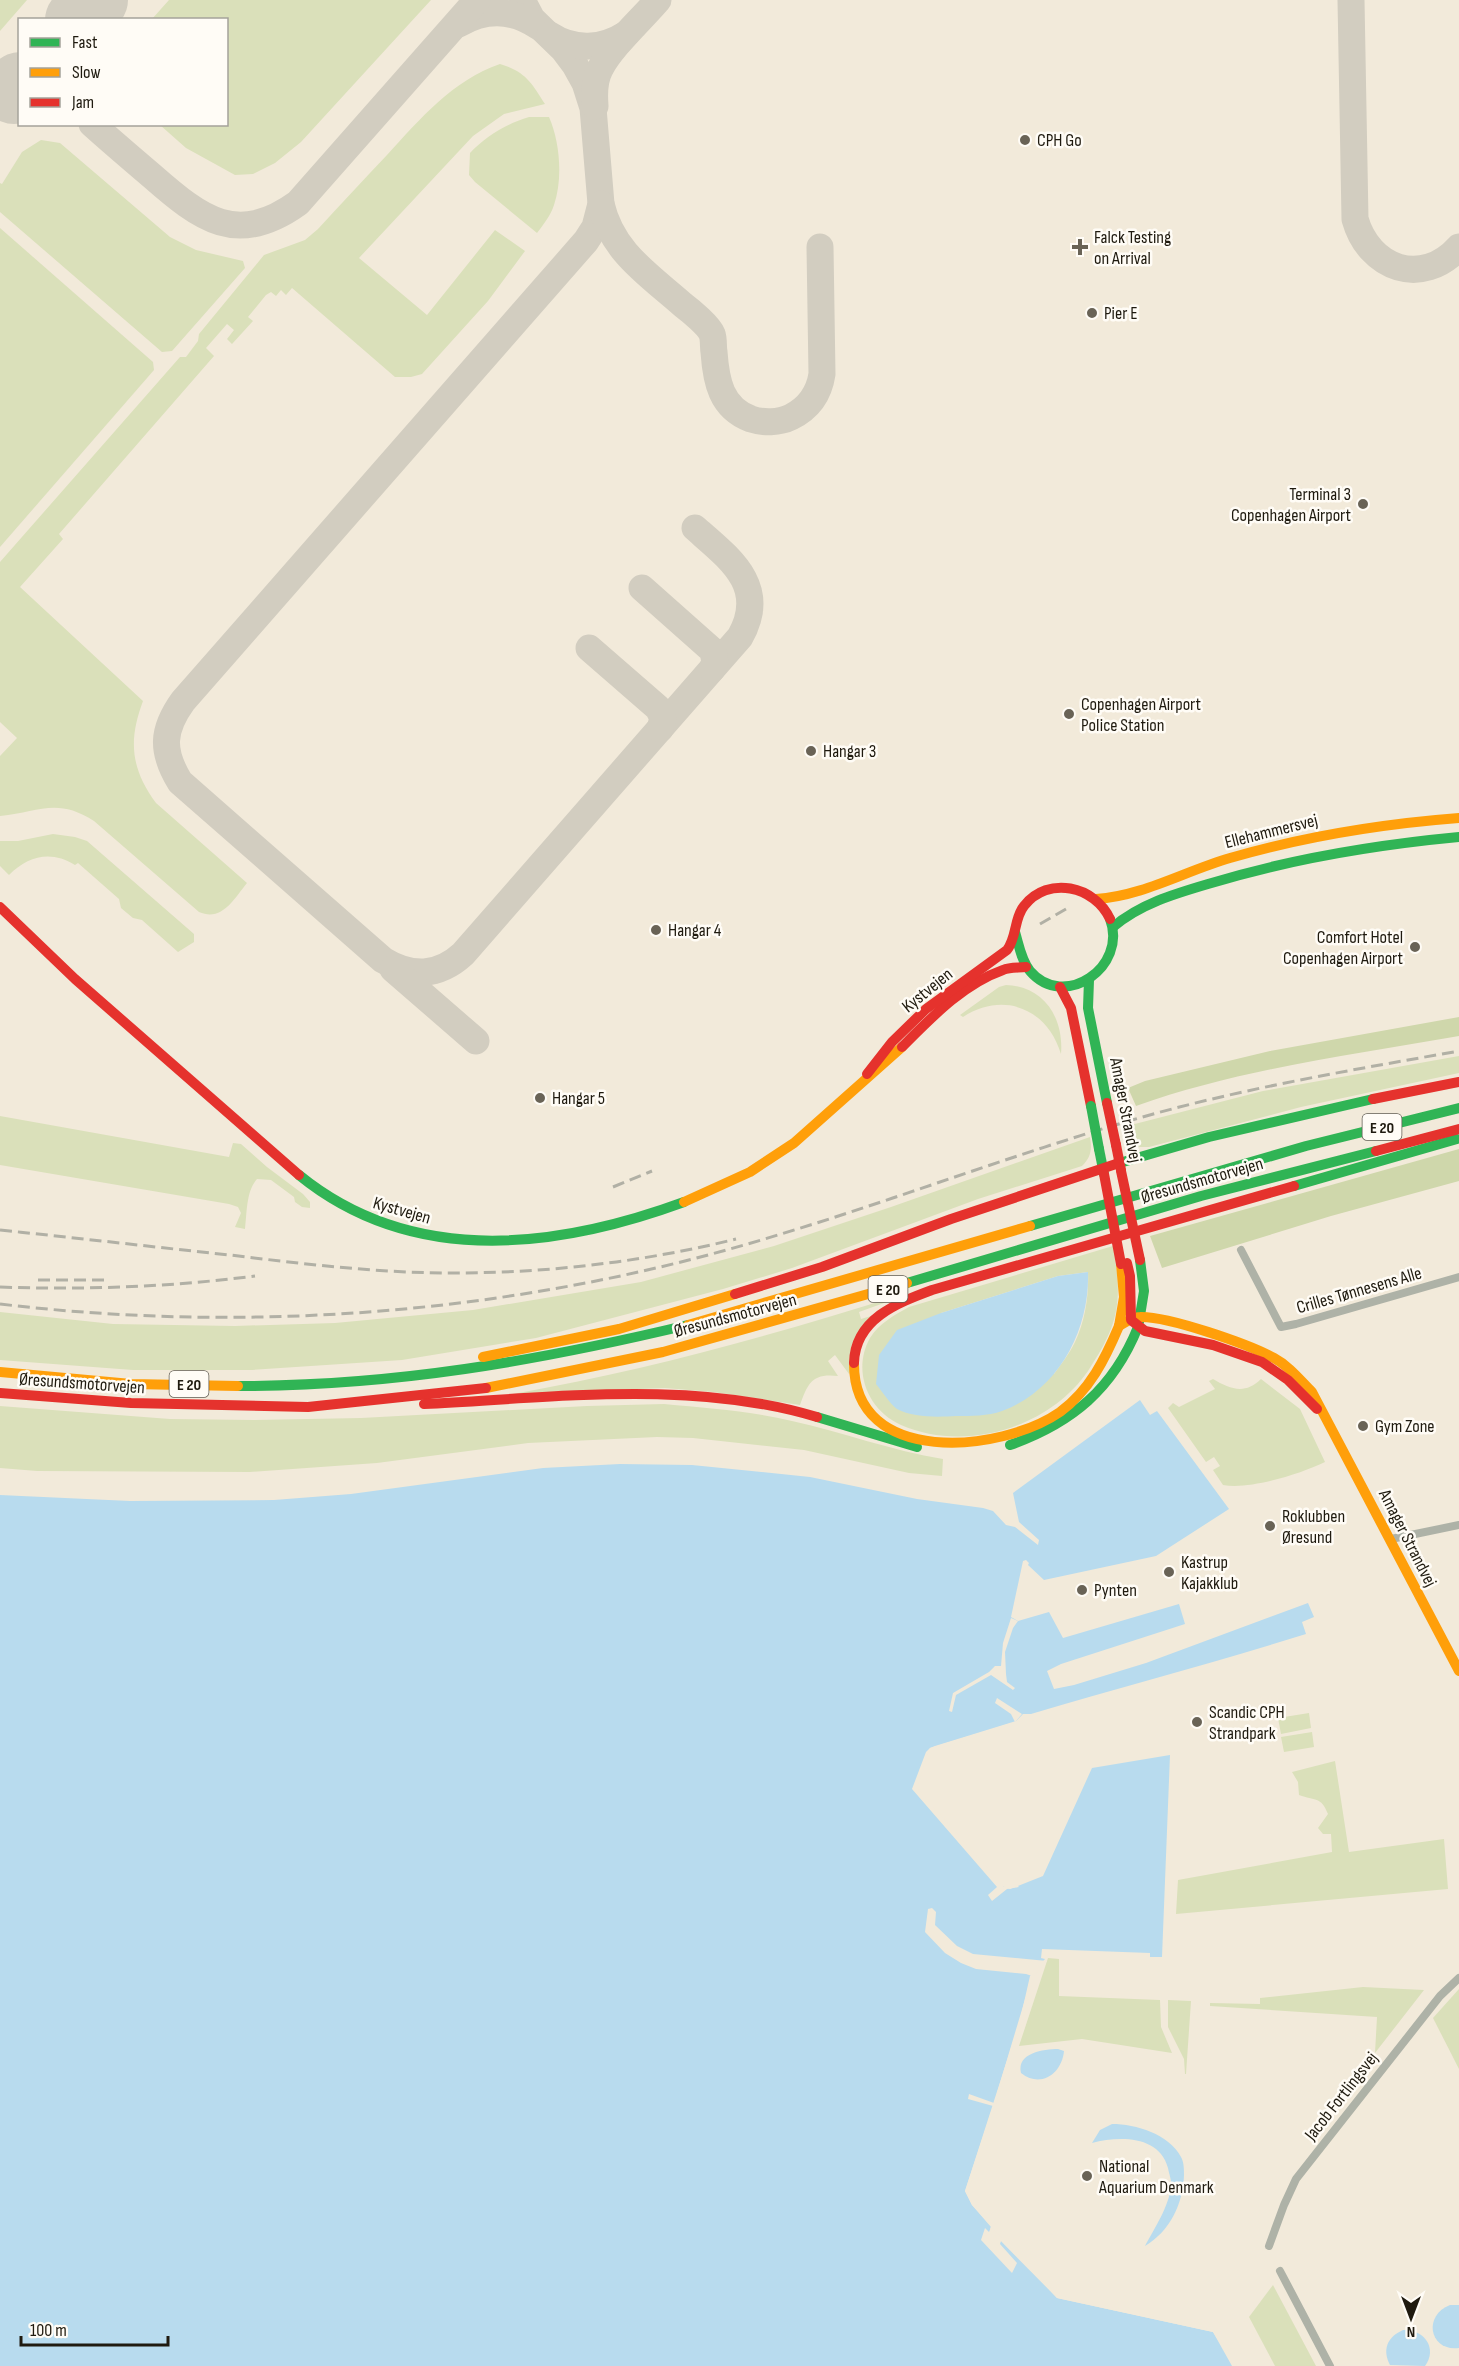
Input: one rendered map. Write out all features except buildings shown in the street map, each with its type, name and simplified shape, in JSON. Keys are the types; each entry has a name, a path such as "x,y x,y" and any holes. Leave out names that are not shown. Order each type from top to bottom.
{"main road":[{"name":"Ellehammersvej","path":"1096,899 1110,899 1208,864 1303,839 1387,824 1459,818"},
{"name":"Ellehammersvej","path":"1113,927 1128,913 1146,904 1226,878 1342,852 1397,843 1459,837"},
{"path":"1061,887 1073,888 1096,899 1104,907 1113,927 1114,938 1104,967 1089,980 1060,987 1040,979 1026,967 1015,932 1017,918 1024,907 1042,892 1061,887"},
{"name":"Kystvejen","path":"0,907 79,982 315,1186 365,1217 419,1234 482,1241 556,1235 633,1221 687,1203 730,1183 793,1145 821,1122 864,1080 885,1065 933,1017 968,990 1004,969 1026,967"},
{"name":"Kystvejen","path":"864,1080 872,1066 923,1012 943,994 990,964 1010,947 1015,932"},
{"name":"Amager Strandvej","path":"1089,980 1088,1008 1144,1287 1136,1321"},
{"name":"Amager Strandvej","path":"1060,987 1071,1008 1099,1149 1113,1215 1124,1264 1124,1297 1119,1326 1108,1353 1095,1375 1073,1402 1036,1425 997,1439 967,1443 914,1437 896,1431 880,1422 866,1408 855,1382 855,1353 862,1333 884,1310 904,1300 1459,1138"},
{"path":"378,1378 428,1366 520,1352 619,1329 822,1267 951,1219 1209,1137 1362,1101 1459,1082"},
{"name":"Øresundsmotorvejen","path":"0,1372 89,1381 257,1385 439,1373 529,1360 648,1335 727,1314 1306,1146 1459,1108"},
{"name":"Øresundsmotorvejen","path":"0,1393 131,1403 308,1407 507,1385 652,1355 831,1306 1201,1196 1459,1129"},
{"name":"Amager Strandvej","path":"1124,1264 1130,1276 1136,1321 1145,1331 1228,1349 1266,1365 1299,1391 1328,1420 1459,1671"},
{"path":"308,1407 539,1400 633,1394 702,1396 782,1406 922,1448 944,1452 973,1452 1026,1440 1071,1416 1100,1390 1120,1366 1130,1349 1136,1321 1119,1326"}],"street":[{"name":"Crilles Tønnesens Alle","path":"1241,1250 1281,1327 1459,1277"},
{"path":"1391,1539 1459,1525"},
{"name":"Jacob Fortlingsvej","path":"1269,2246 1296,2179 1440,1996 1459,1978"},
{"path":"1280,2271 1330,2366"}],"green space":[{"path":"0,0 27,0 0,31"},
{"path":"169,0 431,0 301,142 275,163 253,174 235,175 186,148 161,126 228,126 228,18 153,18"},
{"path":"500,64 522,74 545,104 504,114 473,136 359,258 427,315 495,230 525,251 488,301 422,374 395,377 292,288 286,295 281,290 276,296 271,292 248,317 253,321 232,344 227,339 234,330 227,324 206,348 214,356 59,534 63,539 20,587 143,701 138,715 134,742 134,754 141,778 156,803 247,883 232,902 221,911 214,914 199,912 94,821 81,814 48,808 0,816 0,756 17,738 0,722 0,562 180,357 186,357 198,341 199,334 264,255 305,240 438,102 467,80"},
{"path":"529,117 549,117 556,138 559,161 559,184 554,205 537,233 469,175 470,153 476,147 497,131"},
{"path":"41,140 60,143 170,237 196,250 243,261 245,268 172,351 162,352 0,212 0,183 2,184 22,152"},
{"path":"0,228 153,362 154,370 0,547"},
{"path":"53,834 87,841 194,934 194,942 178,952 142,920 133,918 121,908 119,899 78,863 75,865 66,860 40,857 24,863 9,875 0,866 0,841 18,841"},
{"path":"1006,985 1031,991 1049,1006 1059,1028 1061,1054 1045,1025 1022,1008 993,1005 978,1009 963,1017 960,1015 999,987"},
{"path":"1459,1017 1459,1036 1255,1073 1175,1093 1136,1106 1128,1088 1145,1081 1270,1051"},
{"path":"1459,1056 1459,1073 1301,1107 1149,1147 1139,1147 1132,1143 1127,1126 1263,1091"},
{"path":"0,1116 229,1157 233,1143 241,1144 303,1194 310,1202 310,1208 302,1207 295,1202 294,1197 271,1180 257,1179 249,1196 245,1229 235,1227 241,1213 238,1207 229,1204 0,1165"},
{"path":"1090,1137 1090,1153 1082,1166 978,1199 792,1268 723,1289 536,1338 402,1360 252,1370 133,1370 0,1360 0,1312 113,1324 235,1326 335,1323 473,1310 641,1282 774,1246"},
{"path":"1459,1149 1459,1181 1331,1216 1162,1268 1150,1236"},
{"path":"1113,1246 1118,1283 1116,1312 1106,1340 1088,1371 1071,1391 1051,1407 1029,1421 1004,1430 978,1435 952,1436 926,1433 901,1425 879,1410 866,1388 863,1376 862,1363 865,1350 870,1338 878,1328 909,1307","holes":["1088,1272 1086,1308 1078,1334 1071,1350 1054,1374 941,1313 1058,1276"]},
{"path":"897,1296 898,1298 859,1312 861,1319 871,1316 849,1374 835,1355 828,1361 838,1376 822,1376 812,1381 800,1405 713,1392 665,1388 513,1394 659,1363 802,1325"},
{"path":"1213,1379 1231,1388 1243,1389 1261,1379 1300,1409 1325,1462 1289,1476 1261,1483 1223,1485 1213,1470 1220,1466 1214,1457 1206,1462 1168,1408 1173,1403 1179,1407 1215,1389 1209,1381"},
{"path":"664,1404 728,1410 776,1418 943,1459 942,1476 909,1473 804,1450 693,1438 657,1437 528,1443 377,1463 250,1472 37,1471 0,1468 0,1406 170,1419 254,1420 361,1418"},
{"path":"1309,1713 1311,1728 1281,1734 1278,1718"},
{"path":"1312,1732 1314,1747 1284,1752 1281,1737"},
{"path":"1335,1761 1349,1852 1444,1839 1448,1889 1176,1914 1178,1880 1332,1852 1331,1834 1323,1834 1318,1828 1328,1814 1323,1804 1299,1795 1298,1782 1292,1772"},
{"path":"1048,1958 1059,1959 1059,1996 1160,2000 1161,2027 1172,2053 1082,2039 1019,2046"},
{"path":"1363,1987 1424,1990 1375,2053 1377,2017 1210,2006 1210,2003 1260,2004 1260,1998"},
{"path":"1459,1989 1459,2069 1433,2018"},
{"path":"1168,2000 1191,2001 1186,2074 1184,2059 1168,2027"},
{"path":"1273,2285 1316,2366 1275,2366 1249,2317"}],"water":[{"path":"1088,1272 1083,1315 1077,1335 1067,1355 1055,1373 1022,1401 1002,1411 985,1415 942,1417 918,1415 897,1409 876,1384 879,1355 897,1330 941,1313 1058,1276"},
{"path":"1140,1400 1150,1415 1157,1411 1229,1509 1156,1556 1044,1580 1028,1565 1026,1560 1023,1561 1011,1617 1018,1621 1049,1612 1063,1638 1179,1604 1185,1624 1061,1664 1047,1671 1054,1689 1146,1663 1308,1603 1314,1617 1302,1622 1306,1634 1031,1714 1023,1714 1016,1721 935,1746 930,1748 913,1788 999,1885 1010,1889 1043,1876 1092,1768 1170,1755 1162,1957 1150,1957 1150,1953 1042,1949 1041,1958 1045,1959 1030,1976 1020,2020 965,2191 972,2205 991,2226 990,2230 1057,2298 1213,2332 1234,2366 0,2366 0,1495 130,1501 274,1500 351,1494 543,1468 620,1464 692,1465 810,1477 917,1499 983,1508 993,1511 1006,1525 1015,1527 1038,1545 1039,1540 1019,1522 1013,1493"},
{"path":"1058,2049 1064,2051 1062,2059 1055,2072 1049,2076 1036,2079 1021,2073 1021,2066 1027,2057 1039,2051"},
{"path":"1112,2124 1141,2128 1160,2136 1176,2149 1183,2161 1183,2186 1174,2216 1162,2233 1145,2246 1161,2218 1170,2194 1168,2168 1156,2149 1137,2140 1114,2139 1092,2143 1100,2130"},
{"path":"1450,2305 1459,2305 1459,2348 1441,2345 1433,2332 1436,2317 1441,2310"},
{"path":"1403,2330 1417,2333 1427,2341 1430,2353 1425,2366 1390,2365 1386,2354 1387,2345 1393,2336"}],"pier":[{"path":"1011,1618 1018,1621 1013,1628 1005,1652 1006,1674 1007,1682 1015,1688 1013,1690 991,1675 956,1695 952,1712 949,1711 953,1693 989,1672 995,1666 1001,1666 1003,1643"},
{"path":"997,1698 1022,1714 1015,1722 1011,1714 995,1703"},
{"path":"1015,1722 1010,1726 932,1751 928,1754 917,1788 1004,1887 1017,1885 1019,1887 1007,1889 992,1901 988,1895 997,1887 912,1789 926,1752 930,1748"},
{"path":"932,1908 936,1912 935,1925 957,1946 973,1954 1047,1961 1033,1977 1023,2021 968,2191 974,2203 1002,2238 1000,2244 1017,2263 1012,2273 981,2240 985,2228 989,2232 991,2227 972,2205 965,2191 993,2106 968,2099 969,2094 994,2103 1032,1976 976,1969 945,1953 925,1932 928,1909"},
{"path":"1005,2241 1058,2295 1214,2330 1237,2366 1232,2366 1213,2332 1057,2298"}],"taxiway":[{"path":"94,126 187,205 220,222 238,225 256,223 276,216 298,203 477,0"},
{"path":"522,0 532,19 563,49 585,83 593,108 601,204 595,227 586,241 183,701 171,722 166,741 174,771 180,782 383,960 393,966 414,972 444,967 463,954 740,637 748,619 750,603 747,588 732,562 695,528"},
{"path":"595,106 596,82 605,61 658,0"},
{"path":"1351,0 1355,219 1362,236 1384,261 1398,267 1414,269 1429,267 1444,260 1459,247"},
{"path":"459,24 479,15 499,13 519,17 539,27"},
{"path":"550,35 569,44 588,46 608,43 626,34"},
{"path":"601,204 614,236 633,261 704,323 712,334 716,373 727,401 741,414 766,422 791,417 808,405 818,388 822,374 820,247"},
{"path":"642,588 713,651 715,663 712,669"},
{"path":"589,648 658,708 663,718 660,729"},
{"path":"393,969 476,1041"}],"runway":[{"path":"80,18 95,0"},
{"path":"14,91 18,87"}],"railway":[{"path":"1040,924 1066,909"},
{"path":"0,1304 82,1312 247,1317 412,1308 575,1285 656,1268 774,1236 1163,1111 1289,1082 1459,1051"},
{"path":"613,1187 652,1171"},
{"path":"0,1230 341,1267 452,1273 524,1271 595,1265 666,1254 736,1239"},
{"path":"0,1287 128,1287 255,1276"},
{"path":"38,1280 110,1280"}],"traffic: fast":[{"path":"1113,927 1134,912 1158,901 1239,875 1332,854 1459,837"},
{"path":"1015,932 1022,957 1030,971 1044,982 1059,986 1075,985 1090,978 1102,967 1110,953 1113,937 1110,919"},
{"path":"1089,980 1088,1008 1107,1103"},
{"path":"1116,1164 1209,1137 1373,1099"},
{"path":"1091,1106 1099,1149"},
{"path":"1030,1226 1306,1146 1459,1108"},
{"path":"1294,1186 1457,1139"},
{"path":"1099,1149 1104,1174"},
{"path":"907,1283 1201,1196 1376,1151"},
{"path":"299,1175 343,1205 389,1225 437,1236 486,1241 536,1238 586,1231 684,1202"},
{"path":"1139,1322 1144,1291 1140,1260"},
{"path":"238,1386 353,1382 465,1369 576,1350 688,1325"},
{"path":"1010,1445 1053,1426 1088,1401 1116,1368 1138,1327"},
{"path":"817,1417 917,1447"}],"traffic: slow":[{"path":"1096,899 1130,893 1213,863 1287,843 1372,827 1459,818"},
{"path":"684,1202 750,1172 794,1143 902,1047"},
{"path":"688,1325 1030,1226"},
{"path":"1119,1326 1124,1297 1121,1264"},
{"path":"486,1388 663,1352 907,1283"},
{"path":"483,1357 619,1329 735,1294"},
{"path":"1119,1326 1140,1317 1188,1326 1262,1352 1279,1361 1299,1378 1312,1392 1459,1671"},
{"path":"854,1363 860,1397 877,1420 903,1435 935,1442 969,1442 1003,1436 1034,1426 1060,1412 1080,1394 1096,1373 1119,1326"},
{"path":"0,1372 131,1384 238,1386"}],"traffic: jam":[{"path":"867,1074 892,1042 926,1009 1007,950 1021,911 1034,896 1045,890 1070,888 1094,899 1110,919"},
{"path":"0,907 75,979 299,1175"},
{"path":"902,1047 948,1003 974,984 1006,969 1026,967"},
{"path":"1060,987 1071,1008 1091,1106"},
{"path":"1373,1099 1459,1082"},
{"path":"1107,1103 1116,1145"},
{"path":"1376,1151 1459,1129"},
{"path":"1116,1145 1121,1170"},
{"path":"735,1294 822,1267 951,1219 1116,1164"},
{"path":"1121,1171 1140,1260"},
{"path":"1104,1174 1121,1264"},
{"path":"854,1363 856,1348 870,1324 892,1307 919,1295 1294,1186"},
{"path":"1127,1263 1130,1276 1131,1320 1145,1331 1213,1345 1262,1362 1288,1380 1317,1409"},
{"path":"0,1393 131,1403 308,1407 486,1388"},
{"path":"424,1404 572,1395 671,1395 721,1398 769,1405 817,1417"}],"place":[{"name":"CPH Go","path":"1025,140"},
{"name":"Falck Testing on Arrival","path":"1080,247"},
{"name":"Pier E","path":"1092,313"},
{"name":"Terminal 3 Copenhagen Airport","path":"1363,504"},
{"name":"Copenhagen Airport Police Station","path":"1069,714"},
{"name":"Hangar 3","path":"811,751"},
{"name":"Hangar 4","path":"656,930"},
{"name":"Comfort Hotel Copenhagen Airport","path":"1415,947"},
{"name":"Hangar 5","path":"540,1098"},
{"name":"Gym Zone","path":"1363,1426"},
{"name":"Roklubben Øresund","path":"1270,1526"},
{"name":"Kastrup Kajakklub","path":"1169,1572"},
{"name":"Pynten","path":"1082,1590"},
{"name":"Scandic CPH Strandpark","path":"1197,1722"},
{"name":"National Aquarium Denmark","path":"1087,2176"}]}
